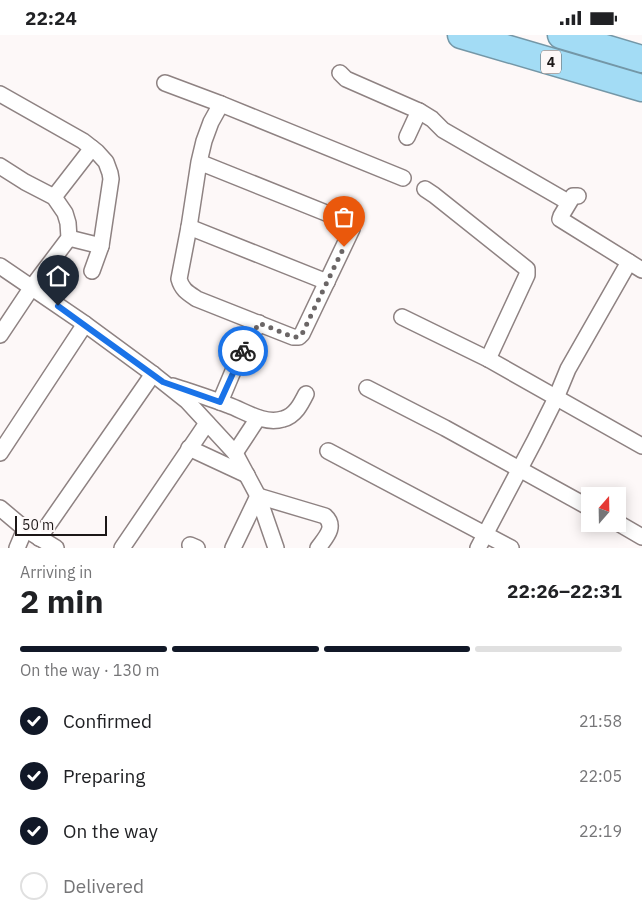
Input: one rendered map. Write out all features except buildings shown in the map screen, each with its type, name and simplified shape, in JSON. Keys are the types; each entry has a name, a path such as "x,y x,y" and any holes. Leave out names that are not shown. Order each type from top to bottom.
{"highway":[{"name":"4","path":"461,35 642,88"},
{"name":"4","path":"561,35 642,59"}],"street":[{"path":"340,73 346,79 419,111 432,119 443,130 573,199 560,219 636,266 568,369 556,398 478,548"},
{"path":"165,83 403,178"},
{"path":"0,94 83,141 106,162 111,179 101,245 92,271"},
{"path":"198,162 351,223 352,229 300,336 293,337 197,299 186,293 181,286 179,279 190,227 198,162 211,122 221,104"},
{"path":"407,137 419,111"},
{"path":"54,197 92,148"},
{"path":"0,166 54,197 65,213 69,238 32,287 0,335"},
{"path":"425,189 527,269 527,275 488,359"},
{"path":"190,227 327,282"},
{"path":"69,238 101,245"},
{"path":"0,266 85,325 158,378 186,401 235,453 258,496 276,548"},
{"path":"402,317 488,359 642,445"},
{"path":"220,402 239,357 259,323"},
{"path":"0,453 85,325"},
{"path":"158,378 258,418 276,420 285,419 291,415 300,406 306,394"},
{"path":"39,538 158,378"},
{"path":"367,388 445,428 581,503"},
{"path":"235,453 258,418"},
{"path":"126,547 207,423"},
{"path":"189,448 247,475"},
{"path":"328,451 510,548"},
{"path":"233,548 258,496"},
{"path":"258,496 325,516 329,520 330,528 328,535 318,548"},
{"path":"0,509 25,529 56,548"},
{"path":"626,528 642,537"},
{"path":"18,548 25,529"}],"way so far":[{"path":"243,351 259,323 293,337 299,337 302,334 344,247"}],"route":[{"path":"58,306 138,362 163,382 220,402 243,351"}]}
